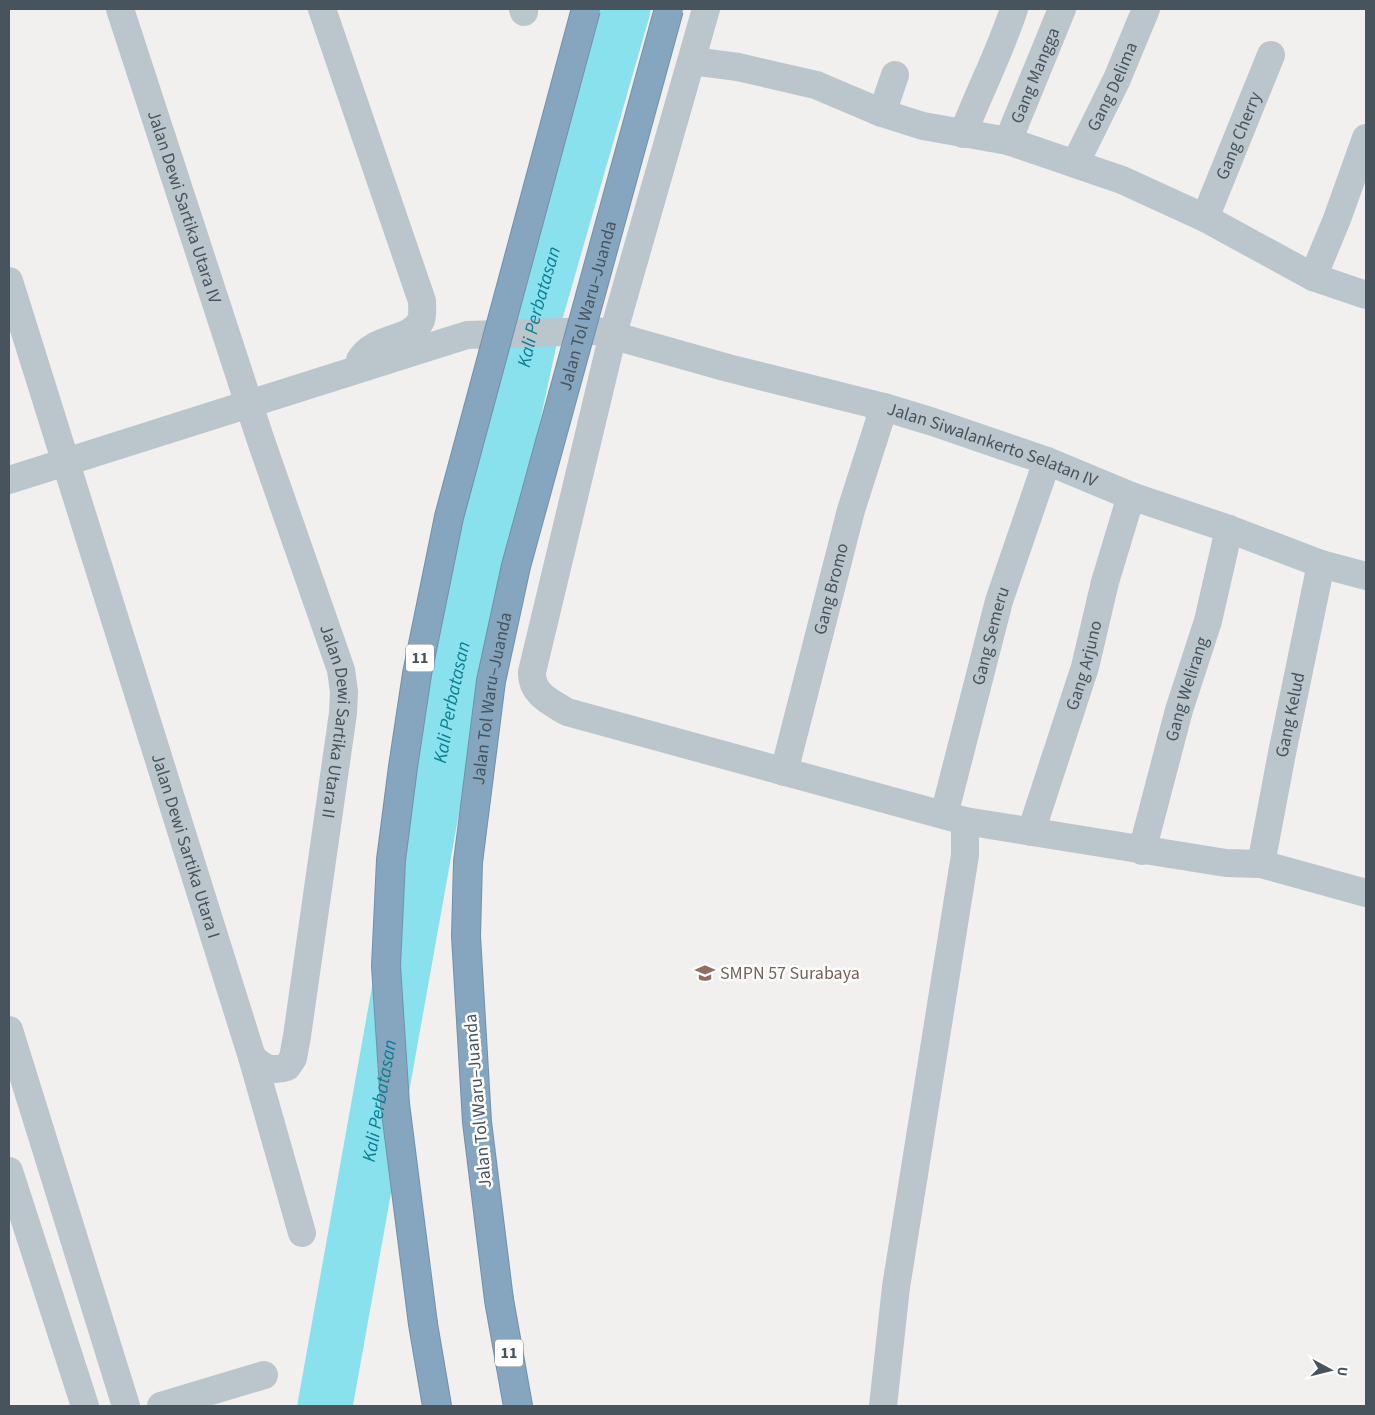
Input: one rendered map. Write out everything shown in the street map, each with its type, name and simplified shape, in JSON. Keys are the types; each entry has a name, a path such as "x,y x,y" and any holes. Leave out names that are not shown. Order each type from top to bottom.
{"highway":[{"name":"11","path":"437,1406 423,1324 395,1104 386,966 391,860 401,776 417,674 450,517 586,9"},
{"name":"Jalan Tol Waru–Juanda","path":"518,1406 500,1300 477,1122 466,936 468,862 491,681 516,566 669,9"}],"street":[{"name":"Jalan Dewi Sartika Utara IV","path":"120,9 250,404"},
{"path":"322,9 422,301 421,320 411,332 373,346 362,356 354,371"},
{"path":"706,9 692,61 605,332 534,662 532,680 536,689 543,698 567,712 955,818 1226,863 1261,864 1366,893"},
{"path":"963,134 1014,9"},
{"name":"Gang Mangga","path":"1008,141 1062,9"},
{"name":"Gang Delima","path":"1075,164 1093,131 1117,79 1146,9"},
{"name":"Gang Cherry","path":"1205,218 1271,54"},
{"path":"692,61 738,67 816,84 882,113 923,126 1008,141 1122,180 1205,218 1313,277 1366,295"},
{"path":"882,113 895,76"},
{"path":"1313,277 1337,219 1366,138"},
{"name":"Jalan Dewi Sartika Utara I","path":"9,281 252,1057 302,1234"},
{"name":"Jalan Siwalankerto Selatan IV","path":"9,480 467,336 605,332 728,368 884,407 933,422 1048,461 1131,496 1229,528 1321,564 1366,576"},
{"name":"Jalan Dewi Sartika Utara II","path":"250,404 341,670 344,692 297,1036 292,1058 287,1067 277,1070 266,1069 252,1057"},
{"name":"Gang Bromo","path":"784,772 851,510 884,407"},
{"name":"Gang Semeru","path":"883,1406 896,1287 965,856 955,818 999,601 1048,461"},
{"name":"Gang Arjuno","path":"1031,832 1085,667 1105,582 1131,496"},
{"name":"Gang Welirang","path":"1142,850 1179,710 1208,621 1229,528"},
{"name":"Gang Kelud","path":"1261,864 1321,564"},
{"path":"9,1030 126,1406"},
{"path":"9,1171 85,1406"},
{"path":"63,1339 102,1328"},
{"path":"160,1406 264,1375"}],"waterway":[{"name":"Kali Perbatasan","path":"325,1406 451,701 535,315 623,9"}],"place":[{"name":"SMPN 57 Surabaya","path":"705,973"}]}
